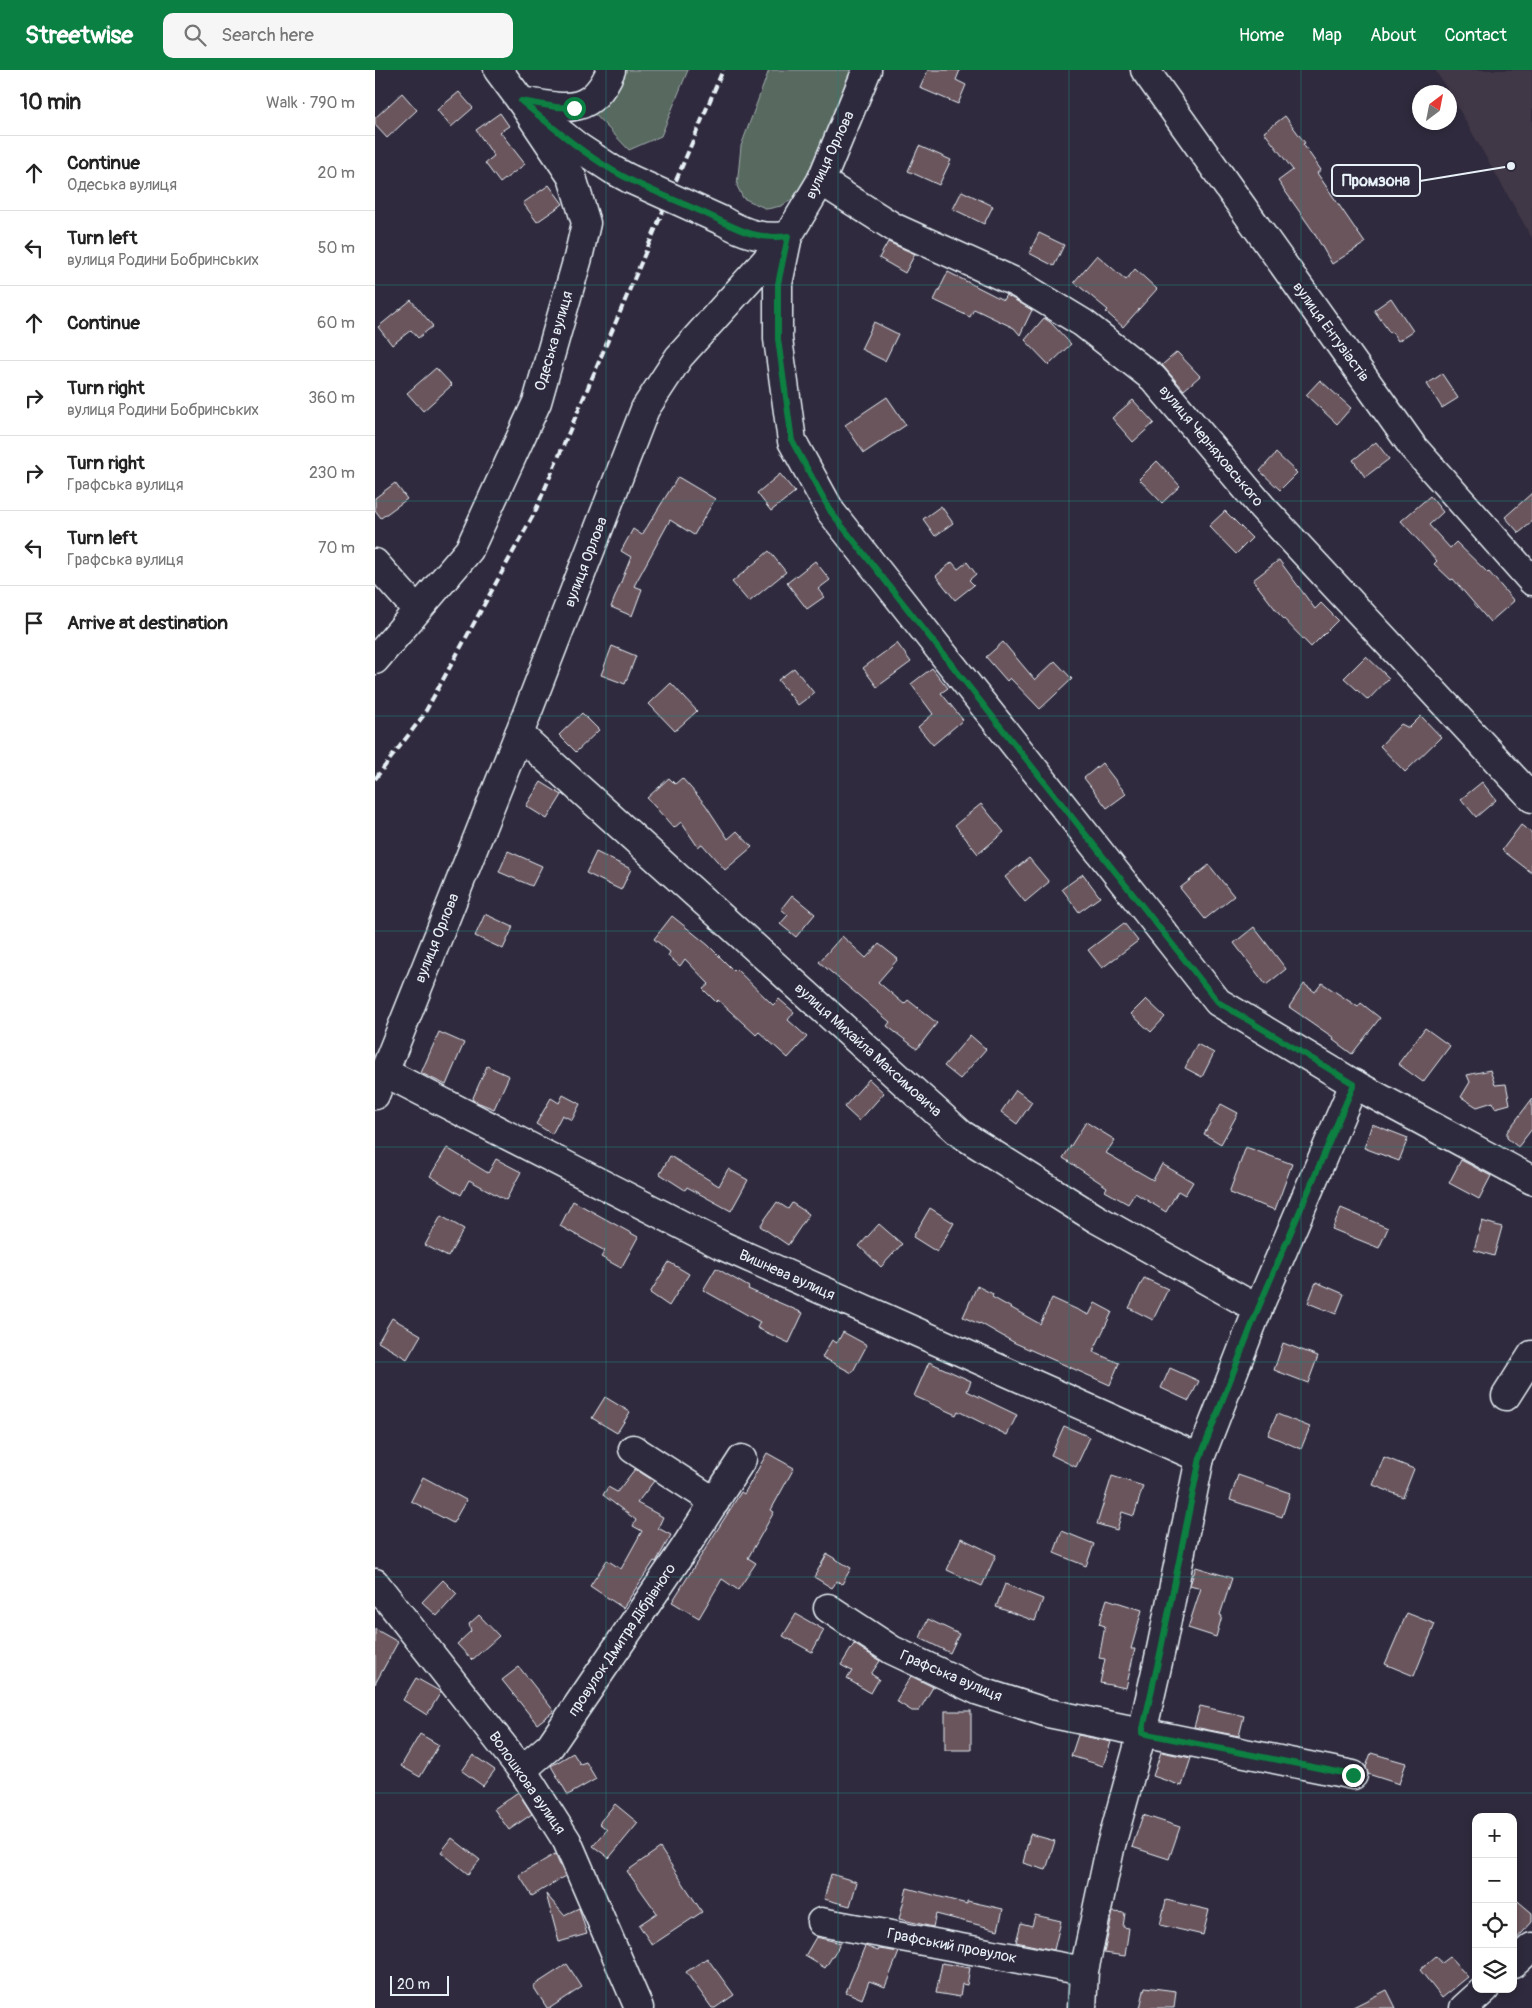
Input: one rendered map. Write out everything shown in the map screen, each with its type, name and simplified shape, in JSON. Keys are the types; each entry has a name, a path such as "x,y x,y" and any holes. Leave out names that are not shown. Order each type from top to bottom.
{"street":[{"path":"498,70 521,101 578,147 613,170 723,221 741,232 772,238 788,236 778,284 778,339 792,441 831,512 1218,1002 1354,1084 1532,1180"},
{"path":"521,101 574,108 585,104 605,84 611,70"},
{"name":"вулиця Орлова","path":"380,1084 645,409 679,357 788,236 821,181 867,70"},
{"name":"вулиця Ентузіастів","path":"1145,70 1413,447 1532,581"},
{"name":"Одеська вулиця","path":"375,660 469,550 537,402 586,223 572,177 521,101"},
{"name":"вулиця Черняховського","path":"821,181 895,228 1017,283 1083,323 1153,378 1262,508 1532,798"},
{"path":"375,563 417,610"},
{"name":"вулиця Михайла Максимовича","path":"519,734 961,1134 1095,1218 1258,1309"},
{"name":"Вишнева вулиця","path":"380,1084 723,1246 1200,1458"},
{"path":"1082,2008 1084,1971 1110,1849 1142,1733 1200,1458 1258,1309 1354,1084"},
{"path":"1506,1396 1532,1355"},
{"path":"633,1449 715,1502"},
{"name":"провулок Дмитра Дібрівного","path":"522,1770 550,1746 742,1459"},
{"name":"Волошкова вулиця","path":"375,1583 522,1770 567,1842 639,2008"},
{"name":"Графська вулиця","path":"828,1608 892,1650 979,1691 1048,1713 1353,1775"},
{"name":"Графський провулок","path":"821,1922 1084,1971"},
{"path":"1517,1961 1532,1948"},
{"path":"1464,2008 1481,1993"}],"shaded area":[{"path":"1435,70 1532,70 1532,238 1457,106 1457,85 1445,85"}],"green space":[{"path":"611,70 688,70 661,136 629,150 585,104"},
{"path":"769,70 867,70 820,183 781,206 767,209 743,198 737,186 741,146"}],"building":[{"path":"928,70 960,70 956,80 966,85 958,104 920,88"},
{"path":"459,92 473,108 451,127 437,110"},
{"path":"402,93 417,110 387,138 375,125 375,118"},
{"path":"500,113 509,126 500,132 525,164 500,183 485,163 494,156 476,130"},
{"path":"1285,116 1305,143 1303,144 1321,170 1317,173 1365,243 1332,264 1313,231 1278,181 1293,170 1264,132"},
{"path":"919,146 951,160 939,185 908,171"},
{"path":"549,185 563,204 537,222 523,203"},
{"path":"962,191 993,206 984,224 953,209"},
{"path":"1039,233 1064,245 1054,266 1029,253"},
{"path":"888,242 915,254 905,273 879,258"},
{"path":"1097,255 1126,280 1135,269 1157,289 1123,327 1106,312 1108,310 1074,282"},
{"path":"948,272 1003,300 1006,295 1032,310 1020,335 1014,328 974,309 970,317 934,300"},
{"path":"1391,298 1413,331 1398,341 1374,310"},
{"path":"411,300 433,326 418,338 411,330 392,345 378,327"},
{"path":"1044,318 1071,344 1049,365 1025,340"},
{"path":"874,322 898,334 885,361 861,349"},
{"path":"1177,352 1200,376 1184,390 1162,365"},
{"path":"436,368 452,385 423,411 407,393"},
{"path":"1442,374 1458,398 1442,408 1427,384"},
{"path":"1320,380 1351,408 1337,424 1306,395"},
{"path":"887,397 906,425 864,453 845,425"},
{"path":"1133,400 1154,423 1133,442 1112,418"},
{"path":"1376,442 1389,459 1365,477 1353,460"},
{"path":"1276,453 1297,473 1280,490 1260,471"},
{"path":"1157,461 1180,486 1162,503 1139,479"},
{"path":"780,474 795,492 771,511 757,493"},
{"path":"678,477 715,499 694,535 670,520 634,586 642,589 632,616 611,607 631,557 621,551 633,529 642,535"},
{"path":"395,483 407,499 381,518 375,510 375,498"},
{"path":"1532,493 1532,522 1519,533 1505,517"},
{"path":"1430,496 1443,512 1429,525 1450,548 1456,542 1489,572 1514,601 1490,622 1453,579 1451,580 1434,564 1437,561 1401,521"},
{"path":"941,506 953,523 935,536 923,519"},
{"path":"1225,511 1252,538 1236,554 1209,526"},
{"path":"769,551 786,572 749,602 732,582"},
{"path":"1279,560 1315,609 1321,603 1338,620 1311,647 1279,614 1253,580"},
{"path":"815,561 830,580 818,589 824,597 807,609 787,583"},
{"path":"952,562 958,569 967,562 976,574 969,580 974,585 955,600 936,576"},
{"path":"1003,642 1035,680 1055,661 1072,679 1040,709 1010,678 1007,681 986,657"},
{"path":"897,643 911,662 877,687 863,668"},
{"path":"612,646 636,656 625,684 601,675"},
{"path":"1366,656 1389,678 1368,700 1344,678"},
{"path":"794,668 814,693 798,705 778,680"},
{"path":"932,668 948,688 941,693 963,720 933,745 918,727 933,714 911,684"},
{"path":"671,683 697,711 675,731 649,704"},
{"path":"582,713 599,730 576,752 559,735"},
{"path":"1421,716 1441,737 1405,772 1380,746 1401,724 1409,728"},
{"path":"1102,763 1126,794 1107,808 1084,778"},
{"path":"669,778 675,784 682,778 705,804 728,839 737,831 752,847 725,870 702,844 698,847 681,822 674,828 647,798"},
{"path":"541,782 562,795 547,819 526,806"},
{"path":"1482,782 1496,800 1476,817 1461,799"},
{"path":"981,804 1004,832 978,854 955,825"},
{"path":"1521,825 1532,833 1532,873 1502,850"},
{"path":"508,851 542,866 532,886 499,872"},
{"path":"596,852 631,869 621,890 586,873"},
{"path":"1029,858 1049,882 1025,902 1005,877"},
{"path":"1209,865 1234,896 1205,919 1180,888"},
{"path":"1083,874 1100,897 1079,912 1062,889"},
{"path":"792,895 815,914 796,937 780,924 788,915 781,909"},
{"path":"485,914 513,927 503,949 475,936"},
{"path":"672,916 708,945 734,971 736,969 773,1005 779,999 794,1012 788,1020 807,1037 788,1058 759,1032 756,1035 718,1000 716,1002 703,989 709,984 685,959 680,966 668,956 670,952 654,939"},
{"path":"1124,923 1138,941 1102,968 1088,950"},
{"path":"1254,927 1286,969 1266,985 1234,943"},
{"path":"842,936 866,958 879,944 898,959 878,982 904,1004 908,1000 937,1023 917,1049 887,1026 890,1022 819,962"},
{"path":"1322,983 1358,1007 1361,1003 1380,1018 1352,1054 1333,1040 1334,1038 1289,1007 1304,984 1315,992"},
{"path":"1146,999 1165,1017 1151,1032 1131,1014"},
{"path":"1425,1028 1450,1046 1423,1082 1398,1064"},
{"path":"439,1032 464,1043 446,1085 421,1073"},
{"path":"970,1035 986,1049 960,1079 944,1066"},
{"path":"1197,1044 1214,1053 1202,1077 1185,1068"},
{"path":"487,1066 509,1076 494,1109 472,1100"},
{"path":"1490,1070 1495,1085 1506,1084 1510,1104 1495,1108 1493,1102 1477,1107 1461,1097 1470,1082 1467,1075"},
{"path":"869,1079 884,1093 859,1121 844,1107"},
{"path":"1016,1090 1032,1102 1017,1124 1001,1112"},
{"path":"563,1095 580,1104 572,1120 562,1115 552,1134 536,1124 551,1098 559,1103"},
{"path":"1532,1099 1532,1129 1518,1147 1507,1138 1507,1132"},
{"path":"1221,1104 1238,1113 1221,1144 1204,1134"},
{"path":"1086,1122 1115,1140 1106,1153 1153,1180 1162,1164 1193,1182 1185,1195 1178,1191 1166,1212 1135,1193 1128,1204 1105,1191 1107,1187 1063,1158"},
{"path":"1372,1124 1408,1138 1399,1161 1364,1148"},
{"path":"1246,1147 1292,1164 1275,1210 1229,1193"},
{"path":"447,1148 488,1173 496,1159 521,1172 506,1200 469,1180 461,1195 430,1176"},
{"path":"670,1156 719,1186 728,1169 748,1180 731,1211 687,1187 685,1190 660,1174"},
{"path":"1461,1160 1491,1176 1479,1199 1449,1183"},
{"path":"573,1201 638,1237 621,1268 601,1257 605,1251 560,1226"},
{"path":"777,1202 788,1209 792,1203 809,1214 788,1245 760,1226"},
{"path":"930,1208 954,1223 937,1252 913,1237"},
{"path":"1341,1208 1388,1228 1379,1248 1332,1229"},
{"path":"441,1216 464,1229 448,1257 425,1245"},
{"path":"1482,1221 1502,1227 1494,1256 1474,1250"},
{"path":"879,1224 902,1244 881,1267 859,1246"},
{"path":"669,1262 689,1274 669,1306 650,1293"},
{"path":"716,1268 749,1287 748,1289 803,1313 789,1343 757,1328 760,1322 703,1290"},
{"path":"1144,1278 1168,1289 1153,1320 1129,1308"},
{"path":"1316,1282 1344,1294 1336,1314 1308,1303"},
{"path":"977,1286 993,1294 992,1297 1040,1324 1052,1298 1089,1315 1095,1303 1112,1312 1093,1352 1119,1363 1110,1385 1015,1343 980,1323 963,1317"},
{"path":"392,1318 421,1335 407,1359 378,1342"},
{"path":"843,1332 867,1345 852,1373 822,1357 832,1340 837,1343"},
{"path":"1283,1343 1318,1356 1308,1383 1274,1370"},
{"path":"929,1362 971,1381 967,1391 1017,1415 1007,1435 958,1411 956,1415 914,1396"},
{"path":"1170,1368 1199,1381 1189,1401 1161,1388"},
{"path":"605,1397 630,1412 617,1433 592,1418"},
{"path":"1277,1414 1310,1427 1301,1449 1268,1435"},
{"path":"1064,1426 1090,1437 1076,1467 1051,1455"},
{"path":"767,1453 794,1468 771,1510 774,1512 748,1558 756,1563 738,1590 722,1579 699,1618 672,1602 741,1492 744,1494"},
{"path":"1384,1457 1414,1469 1403,1497 1373,1485"},
{"path":"635,1469 654,1481 637,1503 663,1517 658,1528 671,1535 656,1562 654,1561 623,1608 590,1586 607,1560 621,1569 642,1531 633,1526 636,1520 603,1495 608,1487 617,1492"},
{"path":"1238,1475 1290,1493 1282,1517 1230,1500"},
{"path":"1112,1476 1143,1486 1134,1516 1122,1512 1117,1530 1097,1524"},
{"path":"423,1477 466,1500 453,1523 411,1501"},
{"path":"1062,1531 1094,1544 1086,1566 1054,1553"},
{"path":"961,1538 996,1555 982,1586 947,1570"},
{"path":"827,1554 851,1568 842,1584 837,1581 832,1588 814,1577"},
{"path":"1196,1567 1232,1578 1220,1615 1222,1616 1216,1637 1188,1628 1201,1588 1190,1585"},
{"path":"443,1580 457,1594 437,1616 422,1602"},
{"path":"1005,1584 1043,1599 1035,1621 996,1607"},
{"path":"1107,1599 1142,1610 1131,1649 1135,1649 1126,1688 1100,1683 1105,1659 1099,1658 1105,1626 1099,1624"},
{"path":"1407,1613 1435,1624 1414,1676 1385,1664"},
{"path":"796,1614 824,1630 812,1652 783,1636"},
{"path":"479,1615 499,1636 472,1660 457,1644 471,1631 469,1624"},
{"path":"928,1619 959,1634 950,1653 920,1638"},
{"path":"375,1629 398,1642 375,1684"},
{"path":"854,1644 880,1661 871,1674 879,1679 871,1693 847,1679 852,1671 841,1665"},
{"path":"519,1667 554,1711 537,1724 502,1680"},
{"path":"911,1676 933,1687 919,1711 912,1711 896,1701"},
{"path":"416,1678 441,1692 427,1715 403,1700"},
{"path":"1200,1706 1244,1716 1239,1736 1194,1727"},
{"path":"945,1711 971,1711 971,1750 945,1750"},
{"path":"420,1734 439,1745 420,1777 401,1766"},
{"path":"1078,1735 1111,1742 1103,1766 1071,1756"},
{"path":"1161,1752 1191,1758 1182,1786 1153,1776"},
{"path":"573,1753 580,1764 586,1762 596,1779 568,1795 551,1766"},
{"path":"1371,1753 1406,1763 1399,1784 1368,1774 1366,1767"},
{"path":"473,1755 495,1770 483,1786 462,1771"},
{"path":"518,1792 532,1814 509,1830 494,1809"},
{"path":"615,1804 638,1823 609,1858 593,1846 607,1830 599,1823"},
{"path":"1143,1815 1180,1827 1169,1859 1132,1847"},
{"path":"1030,1834 1055,1841 1046,1870 1023,1863"},
{"path":"452,1838 480,1860 468,1874 441,1852"},
{"path":"660,1848 702,1912 652,1945 639,1925 657,1913 627,1871"},
{"path":"555,1854 565,1876 532,1896 519,1875"},
{"path":"831,1874 857,1882 850,1906 824,1899"},
{"path":"907,1888 967,1904 967,1901 1003,1909 998,1930 936,1914 933,1927 899,1919"},
{"path":"546,1894 564,1915 579,1908 587,1934 559,1942"},
{"path":"1166,1900 1209,1910 1203,1935 1160,1925"},
{"path":"1517,1900 1532,1913 1532,1922 1517,1939"},
{"path":"1113,1912 1125,1913 1123,1927 1129,1928 1125,1956 1104,1953"},
{"path":"1035,1915 1061,1921 1054,1950 1016,1942 1021,1923 1032,1926"},
{"path":"816,1937 841,1943 825,1968 805,1956"},
{"path":"865,1946 878,1951 879,1949 899,1952 885,1987 869,1981 862,1999 846,1992"},
{"path":"1436,1956 1442,1963 1450,1957 1468,1977 1442,1998 1420,1970"},
{"path":"707,1958 734,1995 715,2008 712,2008 686,1972"},
{"path":"942,1963 970,1968 967,1985 962,1984 960,1997 936,1993"},
{"path":"567,1964 582,1987 550,2008 547,2008 533,1986"},
{"path":"1145,1987 1176,1991 1174,2008 1140,2008"},
{"path":"1387,1990 1396,2008 1351,2008"}],"railway":[{"path":"375,779 423,716 535,512 723,70"}],"place":[{"name":"Промзона","path":"1511,166"}],"route":[{"path":"574,108 521,101 578,147 630,179 723,221 741,232 772,238 788,236 783,252 778,284 778,339 792,441 831,512 1218,1002 1354,1084 1258,1309 1200,1458 1142,1733 1353,1775"}]}
